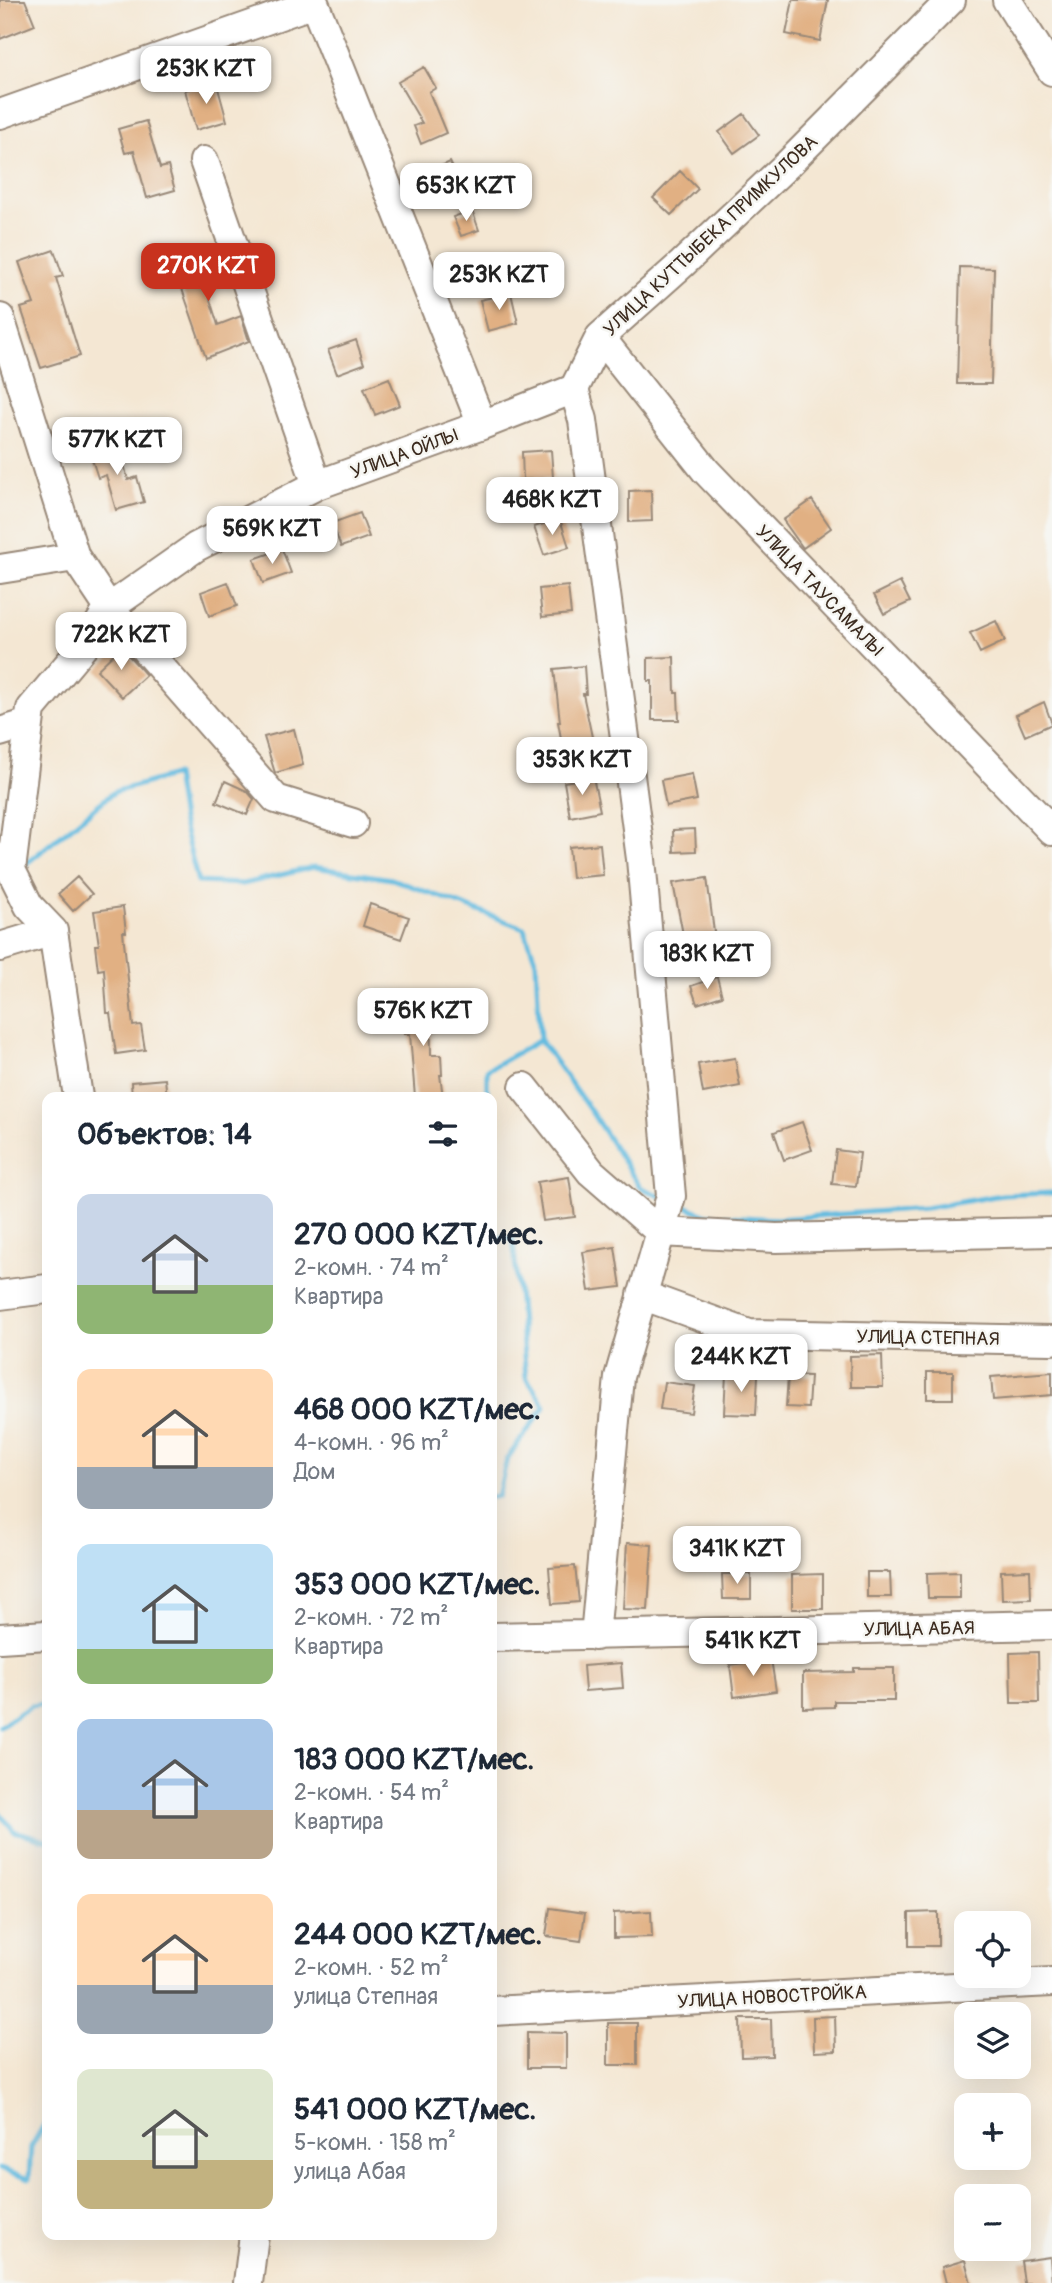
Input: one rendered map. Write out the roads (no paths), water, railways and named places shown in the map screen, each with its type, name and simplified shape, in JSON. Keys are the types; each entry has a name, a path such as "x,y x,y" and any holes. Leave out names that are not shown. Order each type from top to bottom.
{"street":[{"name":"УЛИЦА КУТТЫБЕКА ПРИМКУЛОВА","path":"574,389 600,337 778,173 951,0"},
{"path":"1007,0 1052,71"},
{"path":"0,114 313,2 482,425 574,389 583,420 641,859 671,1196 619,1377 595,1636"},
{"path":"204,161 317,485"},
{"path":"0,318 75,557 109,608 276,799 353,823"},
{"name":"УЛИЦА ТАУСАМАЛЫ","path":"600,337 706,471 1052,831"},
{"name":"УЛИЦА ОЙЛЫ","path":"53,931 29,906 11,870 31,709 89,640 109,608 196,547 317,485 482,425"},
{"path":"0,569 75,557"},
{"path":"0,732 29,723"},
{"path":"0,947 53,931 77,1092"},
{"path":"524,1087 591,1172 660,1233 776,1238 1052,1232"},
{"path":"0,1295 42,1290"},
{"name":"УЛИЦА СТЕПНАЯ","path":"642,1295 749,1334 1052,1340"},
{"name":"УЛИЦА АБАЯ","path":"497,1637 1052,1625"},
{"path":"0,1638 42,1635"},
{"name":"УЛИЦА НОВОСТРОЙКА","path":"497,2011 1052,1982"},
{"path":"248,2283 253,2240"}],"waterway":[{"path":"22,867 114,792 175,775 182,820 198,882 243,884 314,867 392,879 524,928 536,962 540,1040 640,1187 662,1197"},
{"path":"487,1092 487,1070 540,1040"},
{"path":"678,1203 707,1215 777,1219 925,1208 1002,1195 1052,1193"},
{"path":"497,1237 513,1239 526,1377 545,1406 507,1459 497,1496"},
{"path":"0,1726 31,1706 42,1705"},
{"path":"0,1813 14,1831 42,1839"},
{"path":"0,2169 29,2179 31,2147 42,2128"}]}
